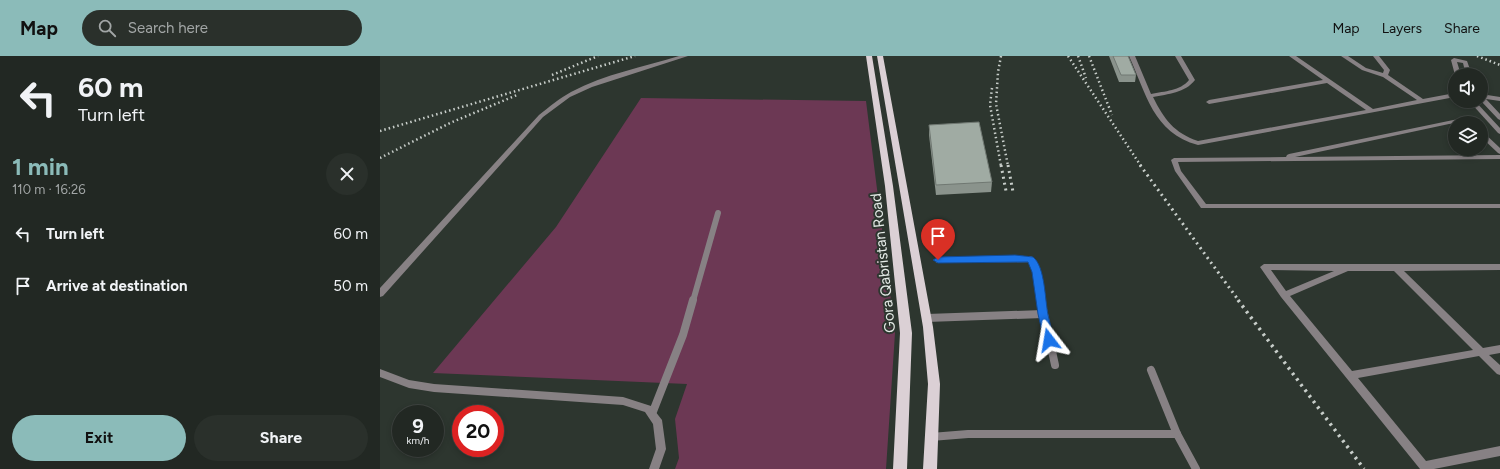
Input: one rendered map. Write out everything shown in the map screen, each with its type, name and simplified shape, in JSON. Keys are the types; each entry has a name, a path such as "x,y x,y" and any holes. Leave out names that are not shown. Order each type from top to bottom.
{"main road":[{"name":"Gora Qabristan Road","path":"868,56 889,186 906,333 900,469"},
{"name":"Gora Qabristan Road","path":"880,56 927,318 934,384 930,469"}],"street":[{"path":"380,294 541,116 558,102 597,83 685,56"},
{"path":"1132,56 1157,113 1170,129 1188,141 1198,143 1448,96"},
{"path":"1149,96 1171,92 1189,85 1192,80 1178,56"},
{"path":"1292,56 1372,111"},
{"path":"1344,56 1364,69 1384,76 1422,101"},
{"path":"1376,56 1387,70 1384,76"},
{"path":"1456,68 1454,60 1465,62 1467,68"},
{"path":"1209,102 1328,81"},
{"path":"1488,98 1500,99"},
{"path":"1488,105 1500,118"},
{"path":"1478,108 1500,132"},
{"path":"1270,160 1448,122"},
{"path":"1488,140 1500,152"},
{"path":"1500,157 1174,160 1178,171 1204,206 1500,206"},
{"path":"1500,266 1396,268 1264,267 1284,295 1424,466 1500,451"},
{"path":"1284,295 1349,268"},
{"path":"1396,268 1500,371"},
{"path":"1351,376 1500,348"},
{"path":"380,373 409,384 434,388 623,401 648,409 658,423 661,449 654,469"}],"lane":[{"path":"652,414 667,380 683,335 718,213"},
{"path":"938,260 1030,259 1037,272 1043,314 1055,365"},
{"path":"927,318 1043,314"},
{"path":"1151,370 1177,434 1196,469"},
{"path":"931,437 968,434 1177,434"}],"shaded area":[{"path":"641,98 866,101 895,333 886,469 675,469 679,458 675,419 687,384 433,373 556,227"}],"building":[{"path":"1113,56 1128,56 1136,75 1121,75"},
{"path":"979,122 992,182 936,185 929,125"}],"railway":[{"path":"552,75 598,56"},
{"path":"380,131 635,56"},
{"path":"1001,56 998,72 996,104 1008,166"},
{"path":"1068,56 1141,166"},
{"path":"1078,56 1086,78"},
{"path":"1089,56 1112,115"},
{"path":"1477,56 1500,65"},
{"path":"992,88 990,105 1001,166"},
{"path":"380,158 450,123 517,95"},
{"path":"1001,165 1006,191"},
{"path":"1008,165 1013,192"},
{"path":"1140,165 1239,301"},
{"path":"1238,300 1364,469"}],"route":[{"path":"938,260 1030,259 1037,272 1043,314 1049,340"}]}
